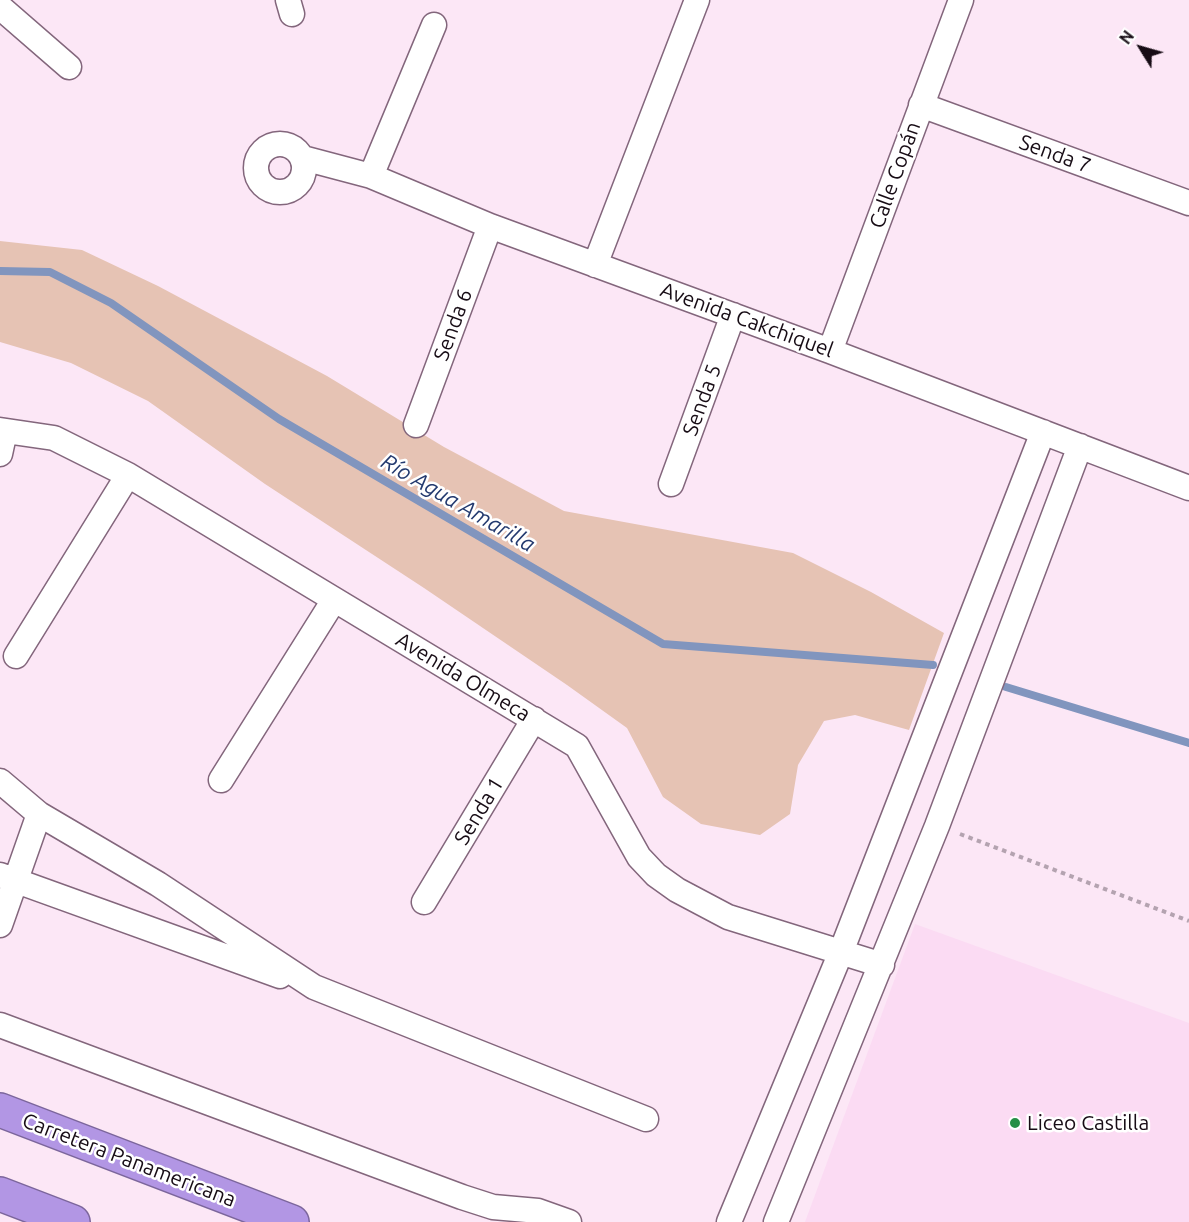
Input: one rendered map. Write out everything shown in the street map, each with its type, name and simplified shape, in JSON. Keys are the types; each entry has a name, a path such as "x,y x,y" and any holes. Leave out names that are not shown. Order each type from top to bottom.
{"highway":[{"name":"Carretera Panamericana","path":"0,1110 292,1222"},
{"path":"0,1194 73,1222"}],"street":[{"path":"595,265 697,0"},
{"name":"Calle Copán","path":"830,351 961,0"},
{"path":"0,7 69,67"},
{"path":"371,176 435,25"},
{"name":"Senda 7","path":"921,105 1189,203"},
{"name":"Avenida Cakchiquel","path":"303,158 371,176 490,226 830,351 1189,488"},
{"name":"Senda 6","path":"416,425 490,226"},
{"name":"Senda 5","path":"671,484 733,315"},
{"path":"729,1222 841,952 1043,432"},
{"name":"Avenida Olmeca","path":"2,438 54,438 128,475 576,746 639,857 656,875 699,903 728,917 882,965"},
{"path":"776,1222 937,825 1080,446"},
{"path":"16,657 128,475"},
{"path":"221,780 334,600"},
{"name":"Senda 1","path":"424,902 534,720"},
{"path":"1,785 39,814 159,884 314,987"},
{"path":"0,925 8,878 39,814"},
{"path":"8,878 314,987 646,1119"},
{"path":"0,1024 462,1197 493,1207 538,1211 569,1222"}],"path":[{"path":"937,825 1189,921"}],"shaded area":[{"path":"0,241 82,250 158,286 327,376 444,447 564,511 793,553 871,592 944,633 909,730 855,715 824,721 798,765 790,814 760,835 701,824 663,797 627,728 567,685 265,484 148,401 71,363 0,342"},
{"name":"Liceo Castilla","path":"915,924 1189,1023 1189,1222 805,1222"}],"waterway":[{"name":"Río Agua Amarilla","path":"0,271 50,272 111,303 279,419 663,644 933,665"},
{"name":"Río Agua Amarilla","path":"1006,687 1189,743"}],"place":[{"name":"Liceo Castilla","path":"1015,1123"}]}
